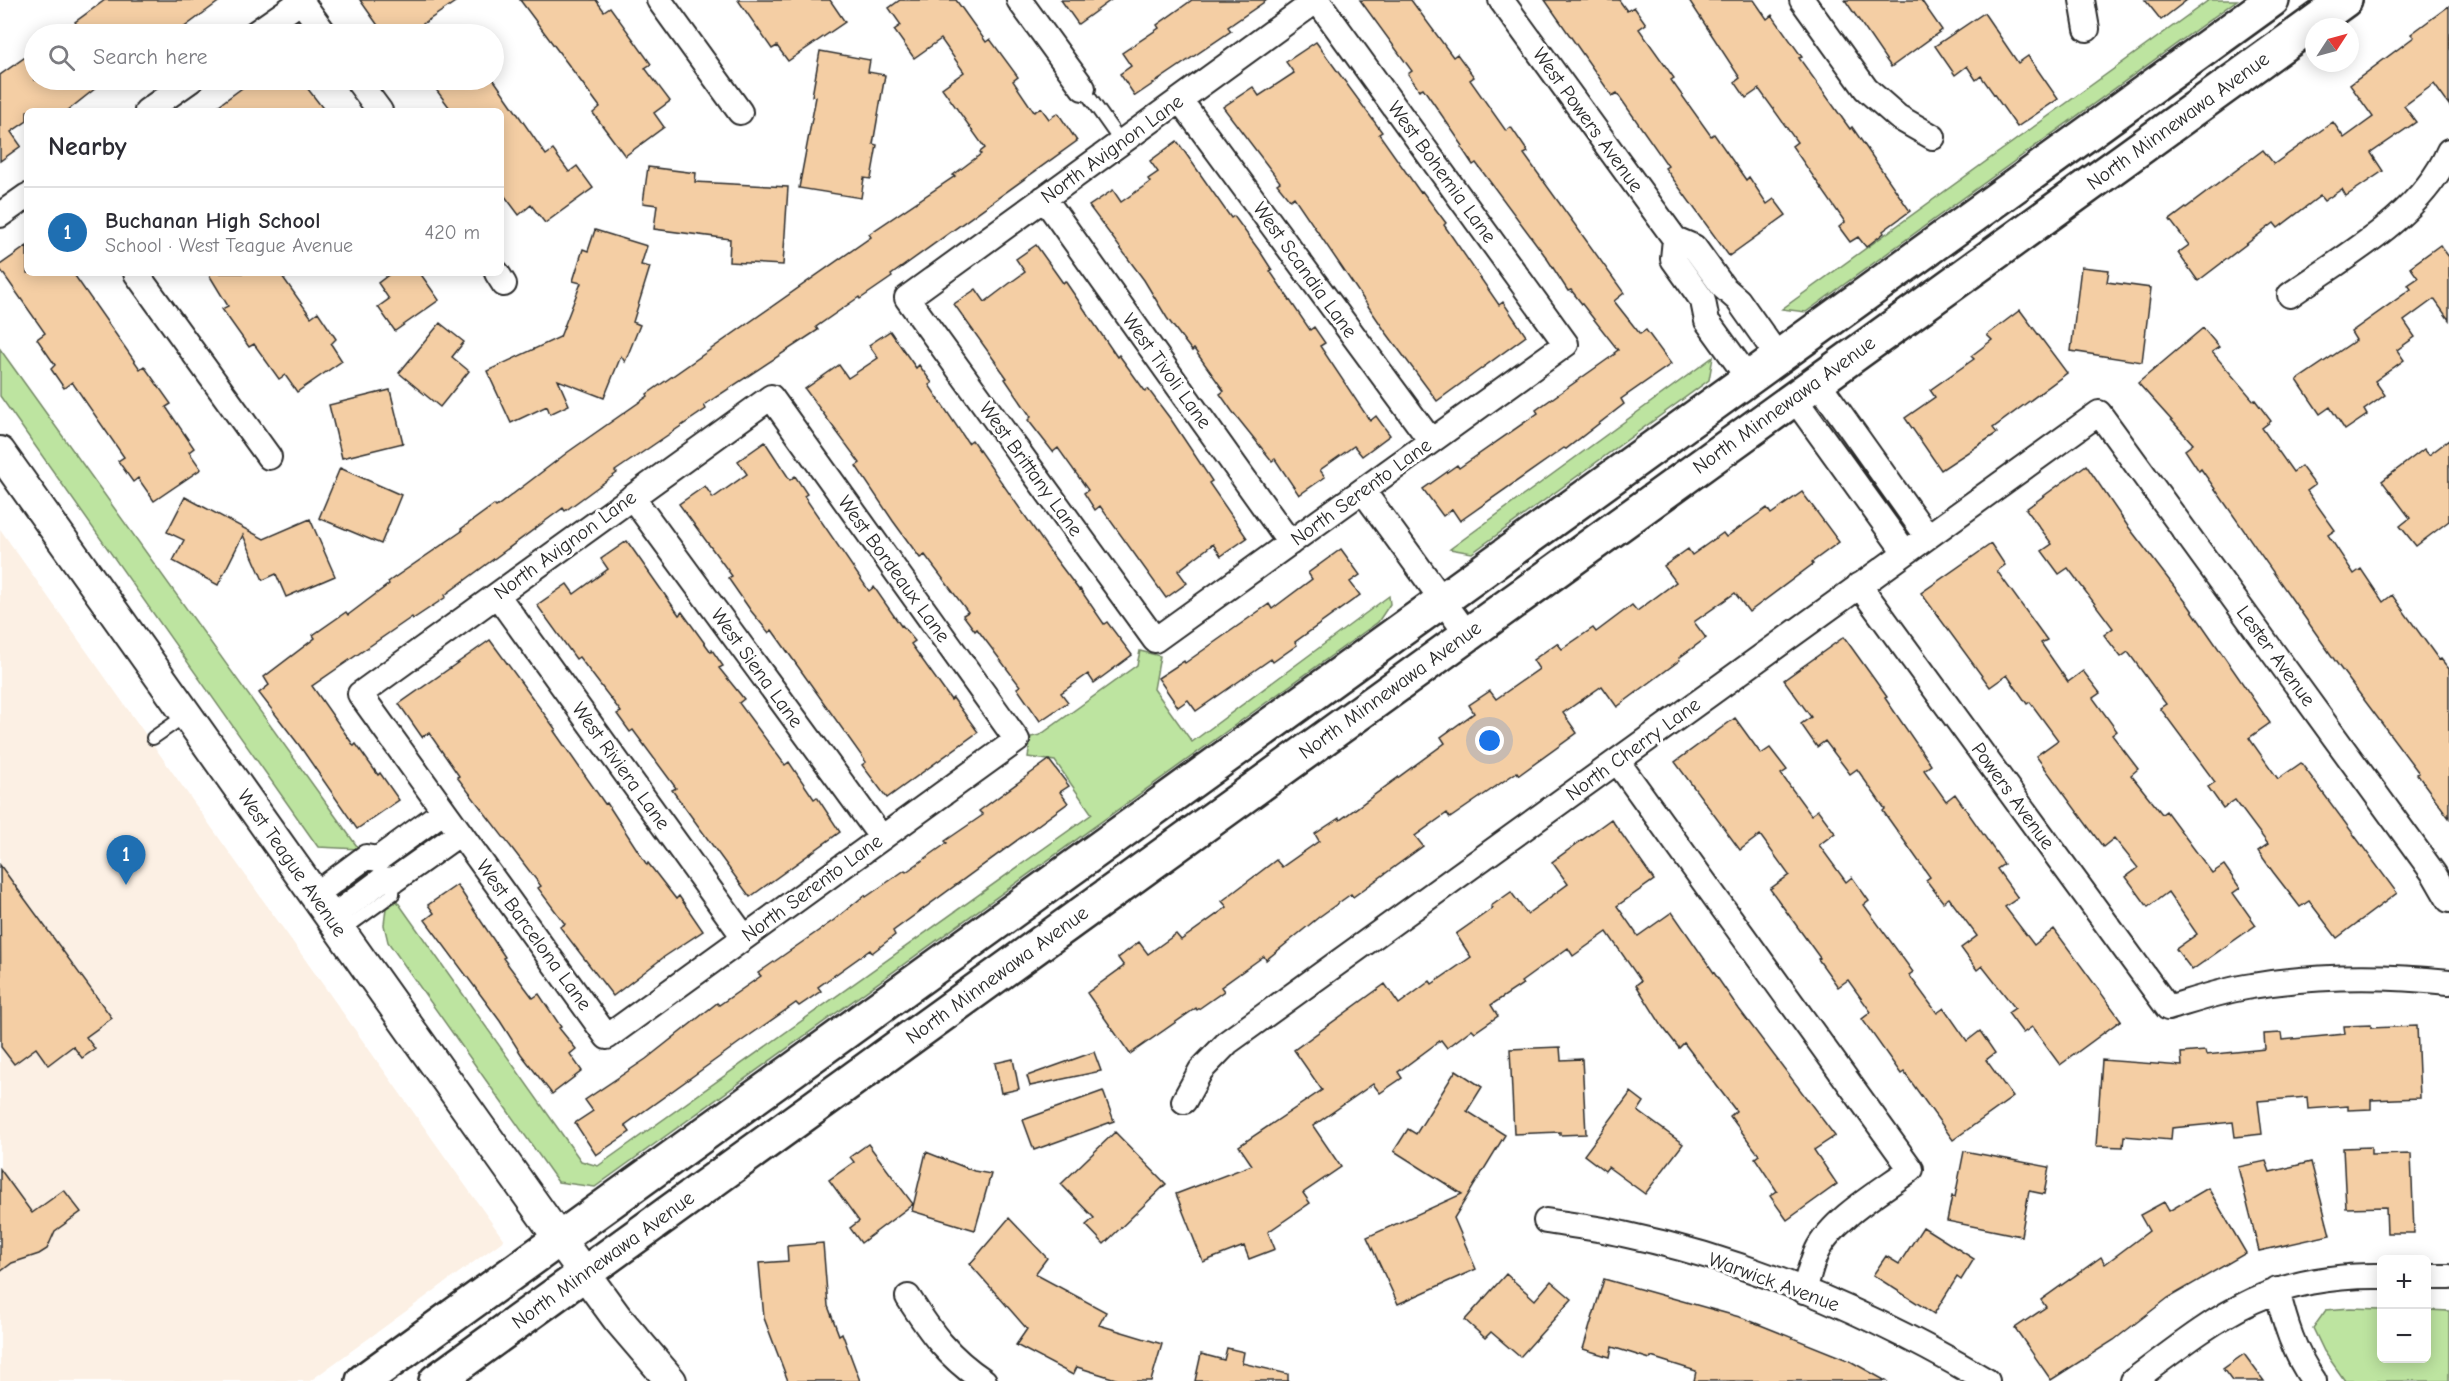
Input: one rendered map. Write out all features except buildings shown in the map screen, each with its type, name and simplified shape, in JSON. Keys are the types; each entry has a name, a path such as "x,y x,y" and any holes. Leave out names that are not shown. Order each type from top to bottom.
{"main road":[{"name":"North Minnewawa Avenue","path":"363,1381 2272,0"},
{"name":"North Minnewawa Avenue","path":"436,1381 2345,0"},
{"path":"1806,389 1797,379 1806,366 1997,228 2056,155"},
{"path":"1552,575 1596,519 1771,390 1778,380 1781,369 1779,358"}],"street":[{"path":"659,0 741,112"},
{"path":"1019,0 1083,88"},
{"name":"North Avignon Lane","path":"907,298 1317,0"},
{"name":"West Bohemia Lane","path":"1317,0 1566,344"},
{"name":"West Powers Avenue","path":"1501,0 1675,239 1694,247 1723,287 1738,300 1779,358"},
{"path":"1802,0 1866,89 1898,117 1933,137"},
{"path":"2082,0 2087,29"},
{"path":"269,24 302,1 318,24"},
{"path":"151,108 177,90"},
{"path":"364,90 378,108"},
{"name":"West Scandia Lane","path":"1180,100 1431,441"},
{"path":"2290,296 2402,213 2447,163"},
{"path":"0,215 24,198"},
{"name":"West Tivoli Lane","path":"1044,198 1290,543"},
{"name":"West Powers Avenue","path":"1675,239 1673,259 1703,301 1707,321 1749,380"},
{"path":"138,276 269,457"},
{"path":"1703,301 1723,287"},
{"name":"West Brittany Lane","path":"907,298 1155,640"},
{"name":"North Serento Lane","path":"1155,640 1566,344"},
{"path":"1806,389 1927,536"},
{"path":"1806,389 1905,552"},
{"name":"North Avignon Lane","path":"360,694 771,398"},
{"name":"West Bordeaux Lane","path":"771,398 1017,740"},
{"name":"North Cherry Lane","path":"1185,1101 1201,1070 1228,1042 2099,413"},
{"name":"Lester Avenue","path":"2099,413 2434,874 2449,900"},
{"name":"West Teague Avenue","path":"0,452 584,1274 617,1318 671,1381"},
{"path":"1363,491 1467,634"},
{"name":"West Siena Lane","path":"632,497 882,838"},
{"name":"Powers Avenue","path":"1859,585 2168,1008 2250,986 2334,976 2407,978 2449,982"},
{"name":"West Riviera Lane","path":"497,595 744,937"},
{"name":"West Barcelona Lane","path":"360,694 607,1037"},
{"name":"North Serento Lane","path":"607,1037 1017,740"},
{"path":"1617,761 1911,1169 1846,1218 1825,1238 1817,1251 1804,1291"},
{"path":"329,915 366,857 378,859 444,811"},
{"path":"329,915 383,879 394,880 460,833"},
{"name":"Warwick Avenue","path":"1546,1221 1623,1234 1715,1259 1804,1291 1865,1315 1925,1344 1987,1381"},
{"path":"2133,1381 2210,1323 2239,1306 2277,1290 2330,1278 2377,1276"},
{"path":"2431,1277 2449,1277"},
{"path":"2277,1290 2296,1353 2313,1381"},
{"path":"908,1297 932,1334 960,1365 984,1381"}],"lane":[{"path":"1083,88 1121,142"},
{"path":"153,738 186,715"},
{"path":"378,859 394,880"}],"shaded area":[{"path":"0,529 504,1240 310,1381 0,1381"}],"green space":[{"path":"2209,0 2237,0 1806,312 1782,309"},
{"path":"0,349 359,849 318,847 0,396"},
{"path":"1713,357 1709,380 1472,553 1450,549"},
{"path":"1389,596 1390,604 1378,622 595,1187 558,1182 388,942 384,925 386,908 397,901 581,1161 598,1166 1092,814 1055,761 1028,757 1031,737 1040,735 1137,665 1140,651 1160,656 1154,689 1192,742"},
{"path":"2377,1309 2377,1363 2431,1363 2431,1310 2449,1311 2449,1381 2345,1381 2324,1351 2313,1328 2326,1310"}],"place":[{"name":"Buchanan High School","path":"126,885"}]}
